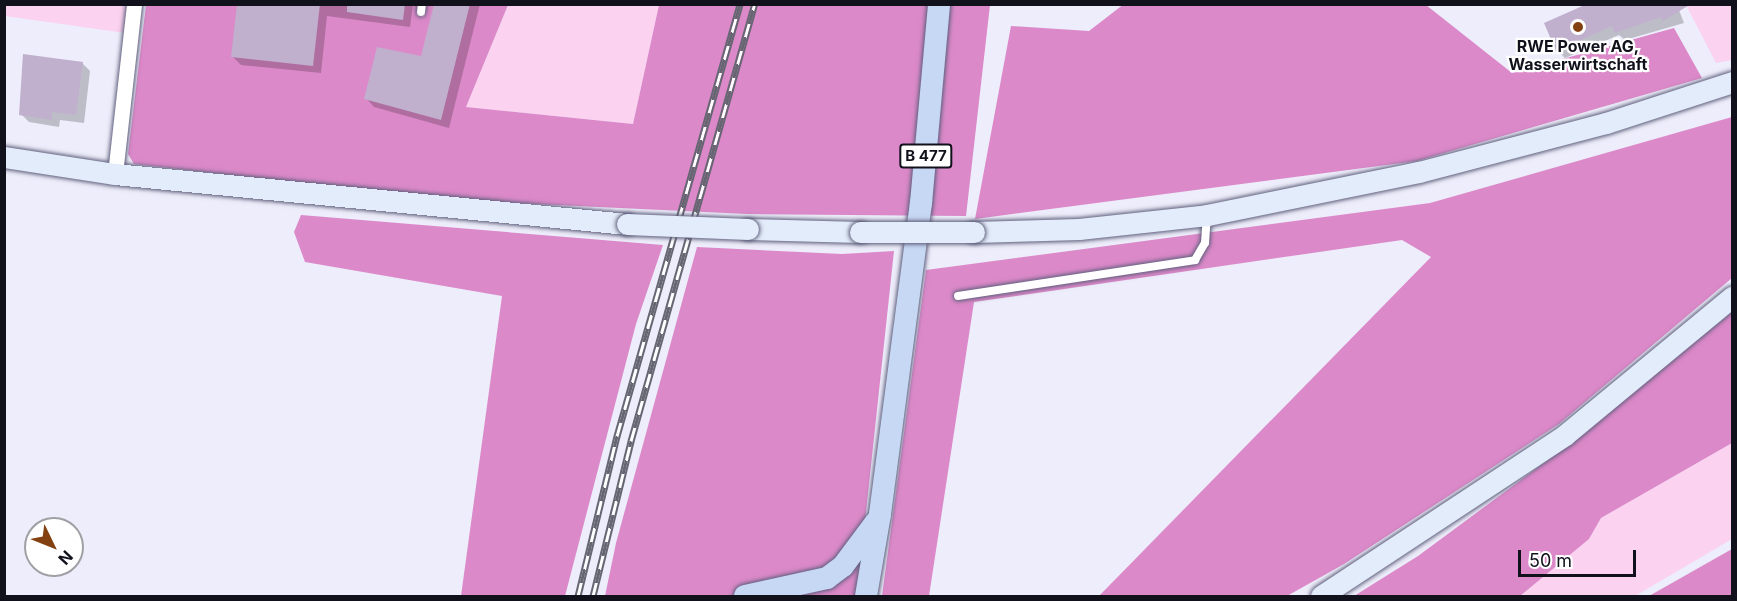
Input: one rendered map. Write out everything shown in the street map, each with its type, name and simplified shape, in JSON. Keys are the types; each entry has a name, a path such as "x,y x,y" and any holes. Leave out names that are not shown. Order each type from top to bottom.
{"main road":[{"name":"B 477","path":"866,597 880,514 921,203 939,4"},
{"path":"746,597 827,578 843,566 880,514"}],"street":[{"path":"115,174 134,4"},
{"path":"4,157 115,174 627,224 860,232 1079,229 1207,215 1419,172 1606,123 1732,82"},
{"path":"1321,597 1565,435 1732,297"}],"lane":[{"path":"958,296 1195,260 1205,243 1207,215"}],"shaded area":[{"path":"1124,4 1426,5 1512,73 1674,28 1702,78 1417,161 975,219 1011,26 1089,31"},
{"path":"5,5 128,5 125,33 5,16"},
{"path":"146,5 508,5 466,107 633,124 659,5 990,5 966,216 747,214 449,200 134,164 128,154"},
{"path":"508,5 659,5 633,124 466,107"},
{"path":"1686,5 1732,5 1732,60 1716,63"},
{"path":"1732,117 1732,278 1559,424 1344,564 1287,596 1099,596 1431,257 1402,240 974,302 929,596 882,596 926,270 1430,203"},
{"path":"301,215 663,245 636,324 565,596 461,596 502,296 305,262 294,232"},
{"path":"697,247 842,254 894,251 857,596 605,596 616,543"},
{"path":"1732,312 1732,443 1601,518 1589,539 1520,596 1354,596 1418,556 1571,443"},
{"path":"1732,443 1732,539 1635,596 1520,596 1589,539 1601,518"},
{"path":"1732,549 1732,596 1649,596"}],"building":[{"path":"237,4 320,4 313,66 231,57"},
{"path":"347,4 405,4 403,20 347,12"},
{"path":"434,4 470,4 441,120 364,99 377,47 421,56"},
{"name":"RWE Power AG, Wasserwirtschaft","path":"1587,4 1691,4 1663,21 1661,17 1615,33 1612,26 1556,51 1544,23"},
{"path":"23,54 83,62 76,115 52,112 52,120 19,115"}],"railway":[{"path":"578,596 617,436 740,4"},
{"path":"593,596 631,441 755,4"}],"place":[{"name":"RWE Power AG, Wasserwirtschaft","path":"1578,27"}]}
